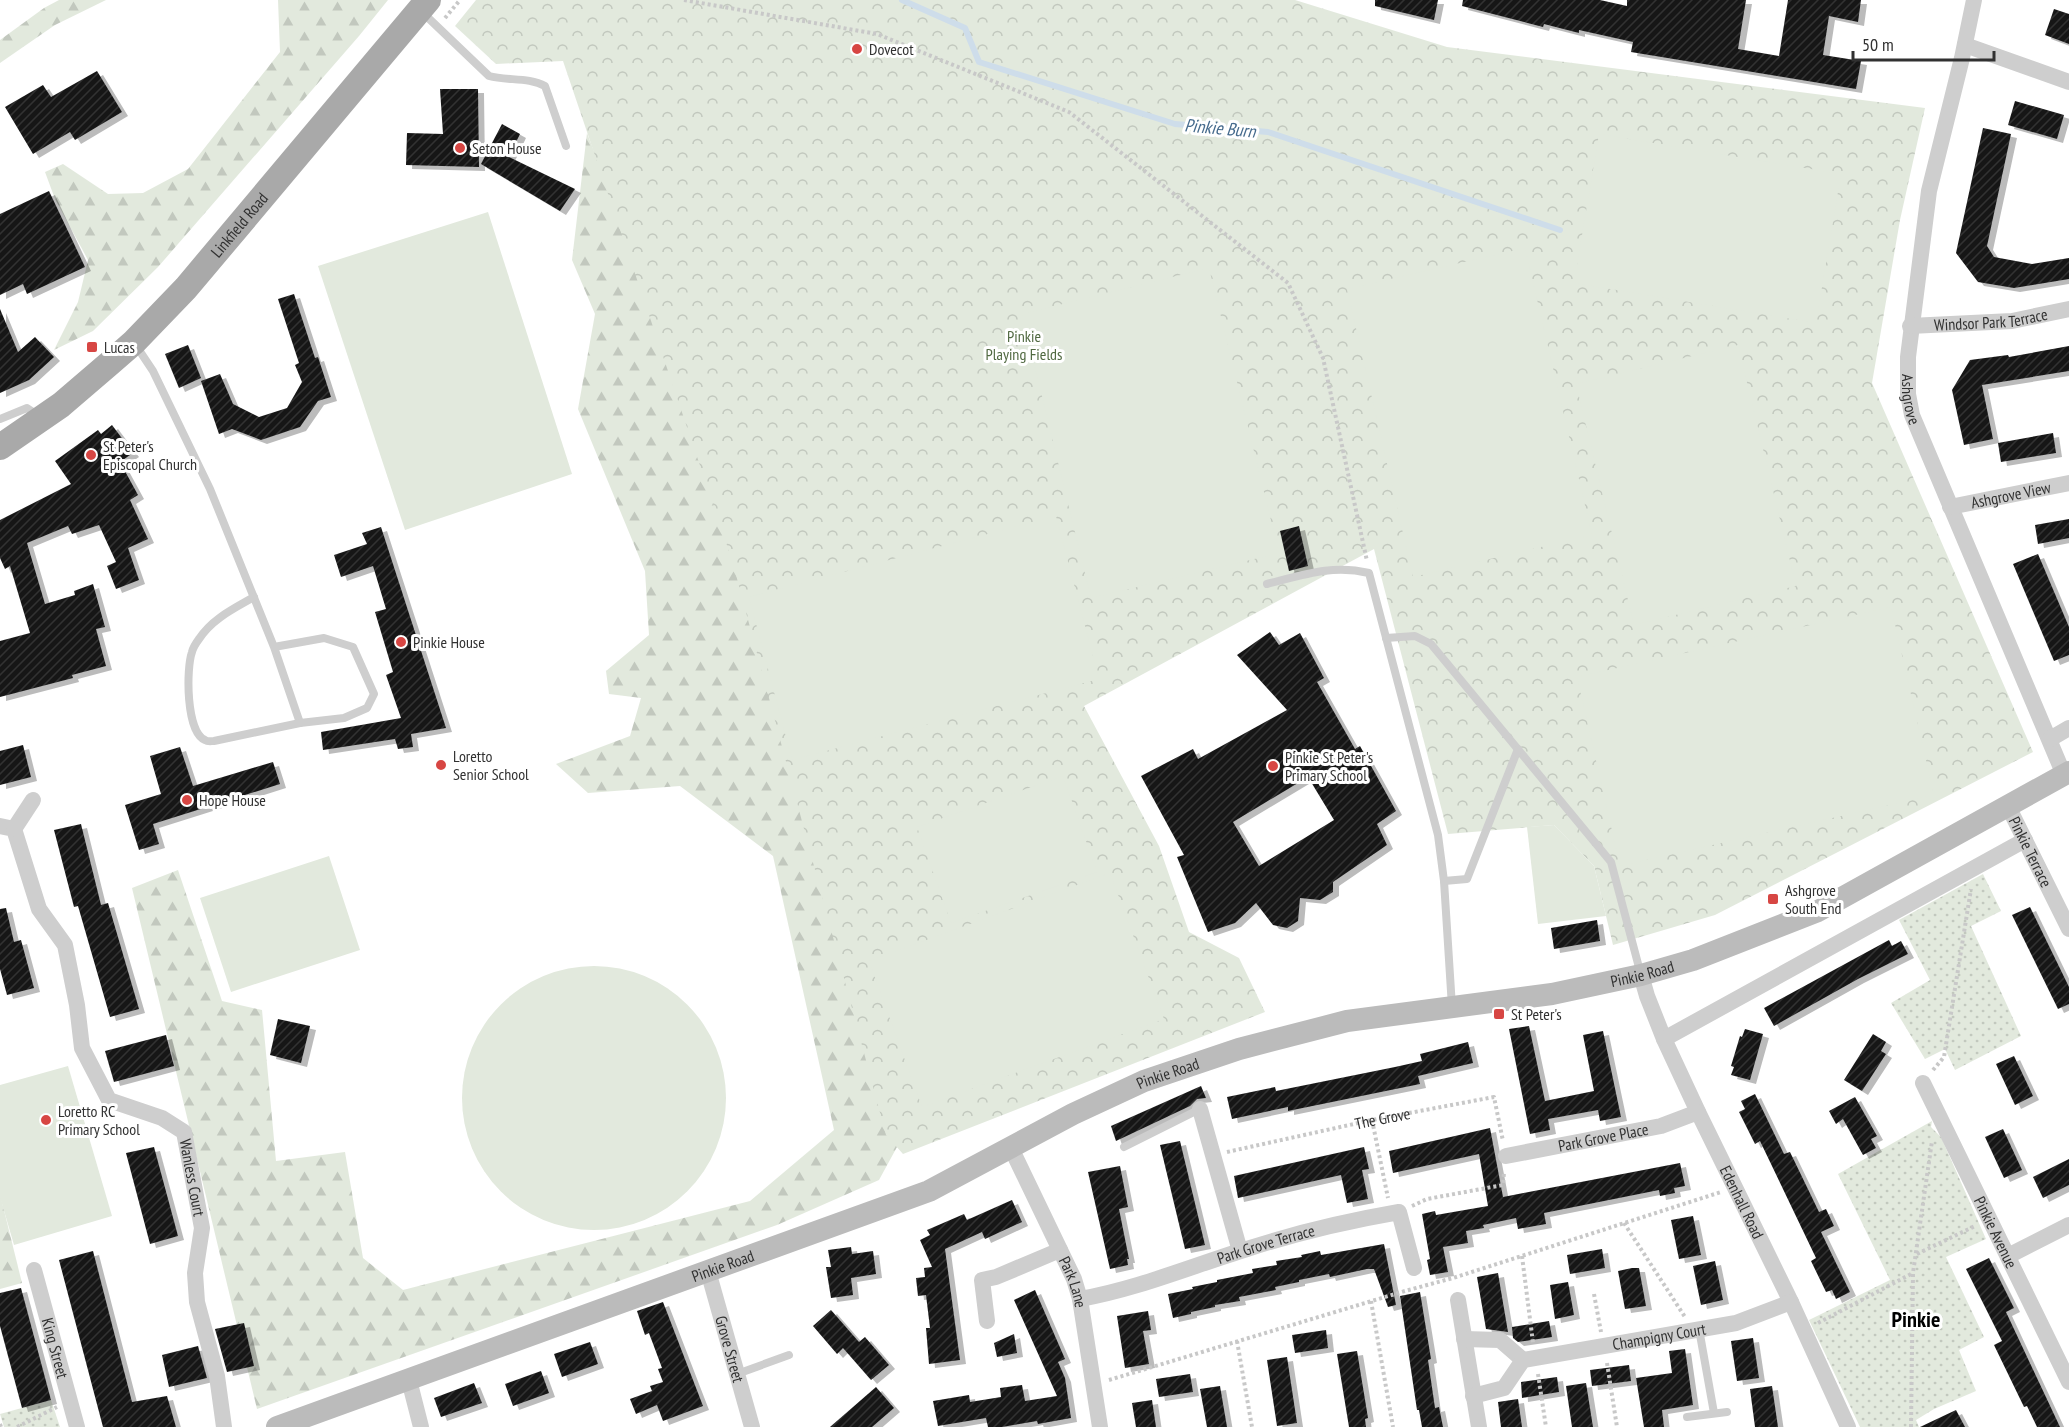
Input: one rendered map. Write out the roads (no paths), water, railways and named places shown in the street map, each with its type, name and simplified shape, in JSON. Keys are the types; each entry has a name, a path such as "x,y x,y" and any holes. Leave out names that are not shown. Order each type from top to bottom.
{"main road":[{"name":"Linkfield Road","path":"0,447 61,405 134,342 186,288 428,12"},
{"name":"Pinkie Road","path":"277,1427 929,1191 1073,1114 1143,1081 1239,1049 1347,1021 1552,994 1641,975 1693,960 1818,911 2067,774"}],"street":[{"name":"Ashgrove","path":"1974,0 1929,191 1910,326 1908,394 1912,415 1950,507 2067,774"},
{"path":"1965,45 2069,82"},
{"name":"Windsor Park Terrace","path":"1910,326 2012,321 2069,309"},
{"name":"Ashgrove View","path":"1950,507 2069,483"},
{"path":"2050,739 2069,728"},
{"path":"7,827 33,800"},
{"name":"Pinkie Terrace","path":"2008,806 2069,929"},
{"name":"Wanless Court","path":"7,827 39,909 65,945 77,1005 82,1048 109,1100 162,1118 184,1132 202,1228 195,1273 197,1302 217,1376 224,1427"},
{"path":"1664,1039 2025,840"},
{"name":"Edenhall Road","path":"1641,975 1664,1039 1801,1323 1848,1427"},
{"name":"Pinkie Avenue","path":"1923,1083 2069,1382"},
{"path":"1200,1109 1240,1251"},
{"name":"Park Grove Place","path":"1506,1156 1662,1126 1698,1112"},
{"name":"Park Lane","path":"1011,1148 1074,1279 1080,1299 1100,1427"},
{"name":"Park Grove Terrace","path":"1080,1299 1240,1251 1347,1222 1395,1213 1414,1268"},
{"path":"2008,1256 2069,1226"},
{"path":"987,1321 982,1280 996,1277 1060,1250"},
{"name":"King Street","path":"34,1270 77,1427"},
{"name":"Grove Street","path":"708,1271 752,1427"},
{"path":"1458,1300 1479,1427"},
{"name":"Champigny Court","path":"1523,1360 1736,1323 1791,1302"},
{"path":"1464,1339 1500,1340 1523,1360 1504,1388 1473,1396"},
{"path":"409,1380 420,1427"}],"lane":[{"path":"428,12 489,76 503,80 537,81 545,86 566,146"},
{"path":"134,342 153,371 210,489 274,647 300,723"},
{"path":"0,419 27,408 36,423"},
{"path":"1267,584 1319,570 1350,568 1369,573 1438,835 1444,882 1452,1007"},
{"path":"254,597 225,613 209,626 192,652 189,693 193,725 205,740 214,741 300,723 345,717 367,708 374,694 363,664 353,647 324,638 274,647"},
{"path":"1386,638 1414,636 1431,644 1611,862 1641,975"},
{"path":"1444,882 1467,879 1518,749"},
{"path":"1124,1147 1200,1109"},
{"path":"1697,1330 1714,1413"},
{"path":"737,1374 789,1355"},
{"path":"1687,1418 1726,1412"}],"waterway":[{"name":"Pinkie Burn","path":"902,0 965,28 979,62 1175,124 1268,132 1560,230"}],"place":[{"name":"Dovecot","path":"857,49"},
{"name":"Seton House","path":"460,148"},
{"name":"Lucas","path":"92,347"},
{"name":"St Peter's Episcopal Church","path":"91,455"},
{"name":"Pinkie House","path":"401,642"},
{"name":"Loretto Senior School","path":"441,765"},
{"name":"Pinkie St Peter's Primary School","path":"1273,766"},
{"name":"Hope House","path":"187,800"},
{"name":"Ashgrove South End","path":"1773,899"},
{"name":"St Peter's","path":"1499,1014"},
{"name":"Loretto RC Primary School","path":"46,1120"}],"district":[{"name":"Pinkie","path":"1916,1319"}],"park label":[{"name":"Pinkie Playing Fields","path":"1024,345"}]}
